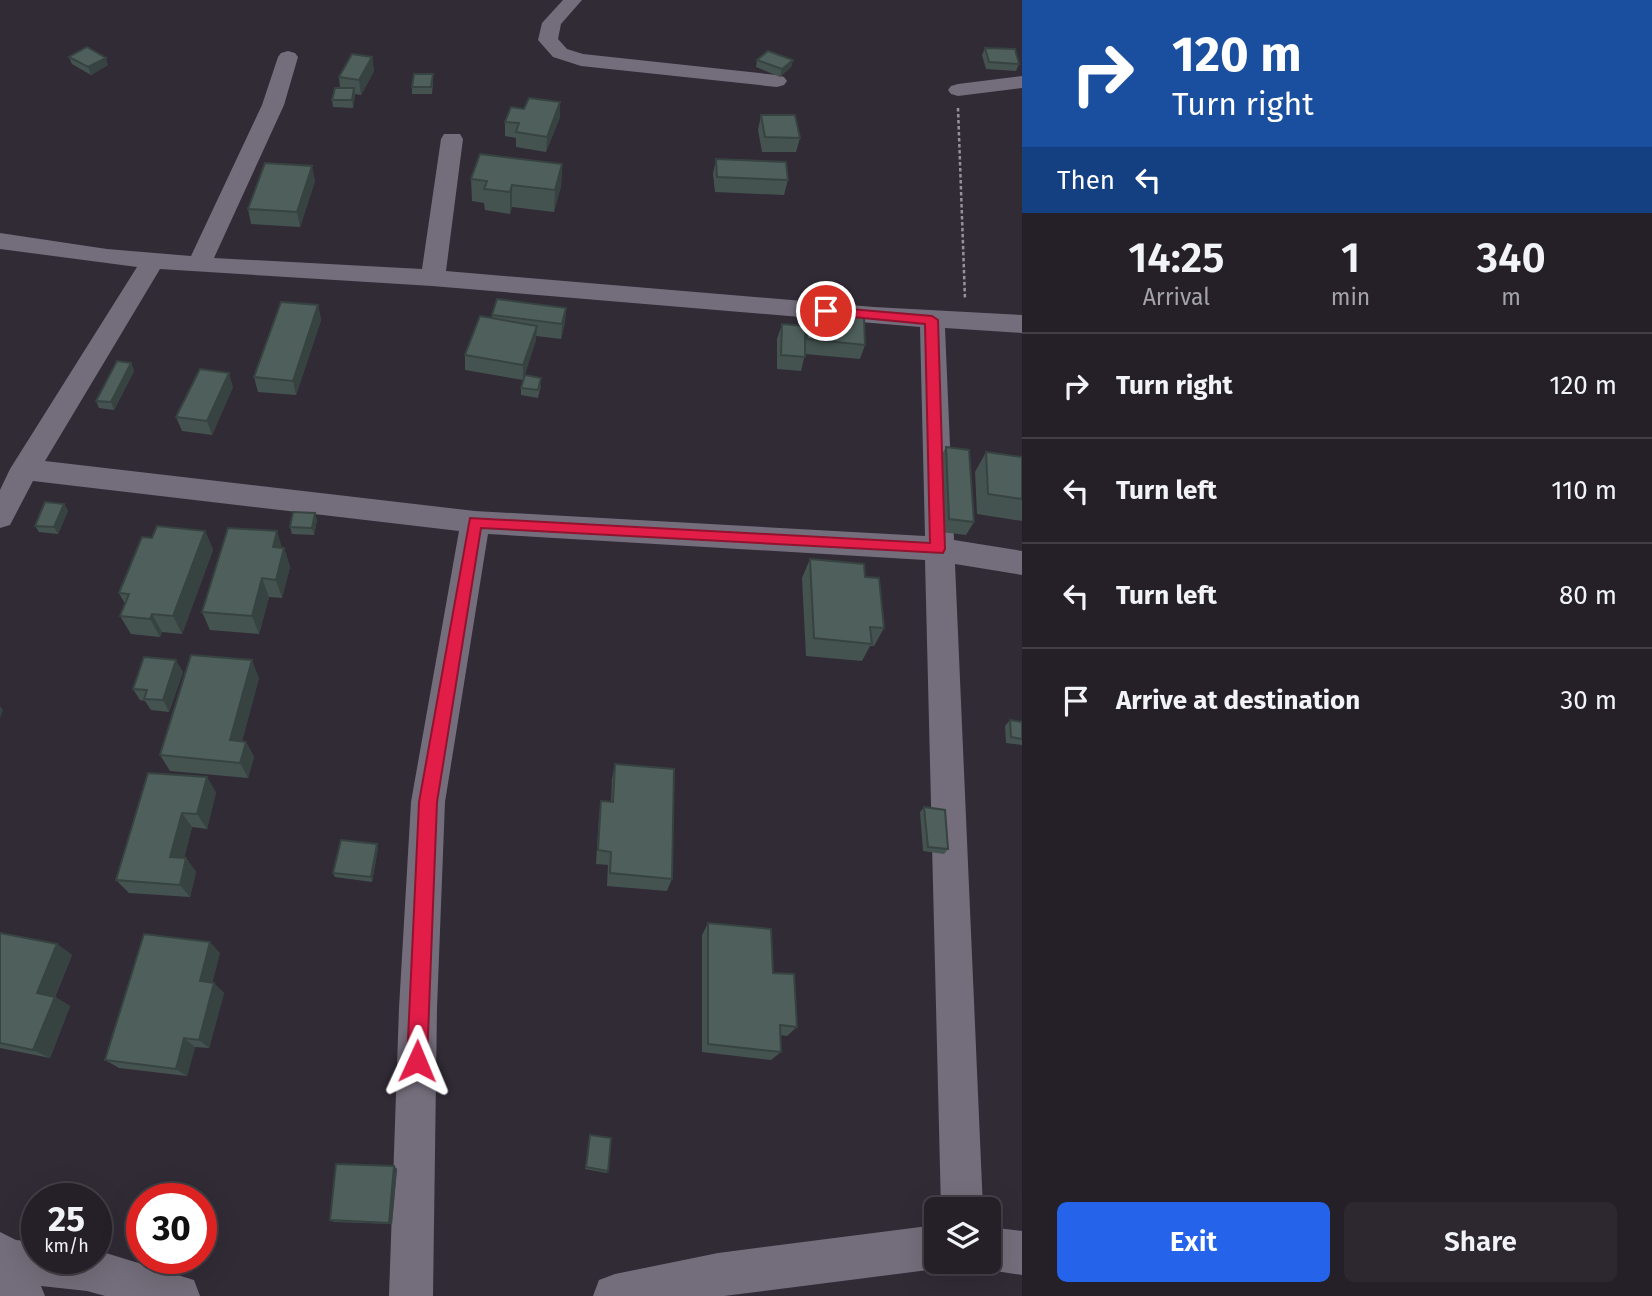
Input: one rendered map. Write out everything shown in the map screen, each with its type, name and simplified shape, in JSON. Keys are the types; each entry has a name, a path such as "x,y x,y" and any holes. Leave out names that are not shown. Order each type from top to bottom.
{"street":[{"path":"573,0 552,23 548,40 560,53 581,60 777,81"},
{"path":"199,265 273,105 288,57"},
{"path":"958,90 1022,82"},
{"path":"433,278 452,139"},
{"path":"0,241 56,251 199,265 433,278 932,320 1022,324"},
{"path":"0,517 24,469 123,315 152,261"},
{"path":"932,320 962,1197"},
{"path":"24,469 475,522 938,549 1022,563"},
{"path":"411,1296 418,1009 428,802 475,522"},
{"path":"614,1296 718,1275 924,1249"},
{"path":"1001,1250 1022,1253"},
{"path":"9,1270 87,1269 178,1296"}],"path":[{"path":"958,90 965,322"}],"building":[{"path":"87,47 106,58 88,67 69,57"},
{"path":"985,48 1015,49 1019,64 989,62"},
{"path":"768,51 793,60 782,69 757,60"},
{"path":"352,54 372,57 359,80 339,77"},
{"path":"414,74 433,74 431,87 412,87"},
{"path":"335,88 354,88 352,100 332,100"},
{"path":"529,98 560,102 547,137 516,132 519,123 505,122 511,107 524,109"},
{"path":"761,115 795,115 800,138 765,137"},
{"path":"480,154 562,164 555,190 512,185 510,192 484,189 487,181 471,179"},
{"path":"716,159 786,162 788,180 717,177"},
{"path":"265,163 312,166 297,212 248,209"},
{"path":"497,299 566,308 562,324 492,315"},
{"path":"281,302 318,305 293,381 254,377"},
{"path":"807,311 864,317 865,345 807,339"},
{"path":"480,316 537,326 523,365 465,355"},
{"path":"782,324 805,326 805,357 781,355"},
{"path":"117,361 131,363 111,402 96,401"},
{"path":"200,369 229,373 207,421 176,417"},
{"path":"525,375 541,378 538,390 521,388"},
{"path":"946,447 969,450 974,522 949,519"},
{"path":"986,452 1022,457 1022,499 988,494"},
{"path":"45,502 64,504 54,527 35,526"},
{"path":"293,512 315,513 312,528 290,527"},
{"path":"157,526 205,531 173,616 152,614 150,619 120,616 129,594 119,593 142,537 152,538"},
{"path":"228,528 277,531 273,547 284,548 276,580 262,578 252,616 202,612"},
{"path":"810,559 864,564 865,577 879,578 884,628 870,627 872,644 814,638"},
{"path":"191,655 252,660 230,740 246,742 240,763 160,755"},
{"path":"144,657 176,660 163,700 144,699 147,690 133,689"},
{"path":"1010,720 1022,722 1022,739 1011,737"},
{"path":"615,764 674,769 672,879 610,873 611,852 598,850 601,801 613,802"},
{"path":"148,773 207,777 197,814 182,813 170,857 186,858 180,885 116,880"},
{"path":"924,807 945,810 948,849 928,847"},
{"path":"341,840 377,844 371,877 333,873"},
{"path":"708,923 771,929 773,973 794,974 797,1027 780,1025 781,1052 708,1044"},
{"path":"0,933 57,944 37,993 55,997 33,1050 0,1043"},
{"path":"144,934 210,942 200,981 214,983 199,1040 184,1038 176,1069 105,1060"},
{"path":"590,1135 611,1138 608,1171 586,1167"},
{"path":"336,1164 394,1166 389,1223 330,1220"}],"route":[{"path":"417,1061 428,802 475,522 938,549 932,320 826,311"}]}
